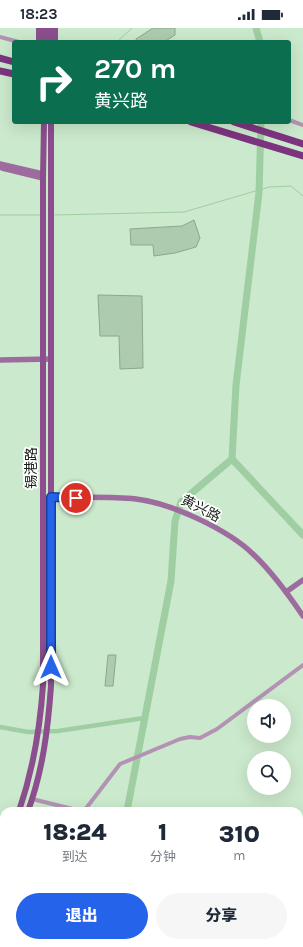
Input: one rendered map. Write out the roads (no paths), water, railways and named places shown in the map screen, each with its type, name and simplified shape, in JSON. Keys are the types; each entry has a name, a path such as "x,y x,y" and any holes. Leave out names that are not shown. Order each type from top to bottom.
{"highway":[{"path":"0,58 12,61"},
{"path":"0,71 12,74"},
{"path":"198,124 303,156"},
{"path":"240,124 303,144"}],"main road":[{"path":"39,28 39,40"},
{"path":"45,28 45,40"},
{"path":"50,28 50,40"},
{"path":"55,28 55,40"},
{"name":"锡港路","path":"20,807 30,777 40,727 43,667 44,124"},
{"name":"锡港路","path":"29,807 48,728 51,667 52,124"}],"street":[{"path":"0,37 12,40"},
{"path":"291,121 303,124"},
{"path":"0,164 43,176"},
{"path":"0,167 43,176"},
{"path":"0,360 51,359"},
{"name":"黄兴路","path":"51,497 136,499 170,506 233,539 252,553 286,592 303,616"},
{"path":"286,592 303,580"},
{"path":"86,807 120,764 180,739 190,737 200,738 216,729 303,665"},
{"path":"32,799 66,807"}],"waterway":[{"path":"119,40 132,28"},
{"path":"256,28 259,40"},
{"path":"128,807 171,581 175,521 181,502 232,459 236,385 259,193 261,124"},
{"path":"55,215 184,212 269,187 291,186 303,196"},
{"path":"0,215 41,215"},
{"path":"232,459 303,535"},
{"path":"0,727 28,732 58,731 144,718"}]}
